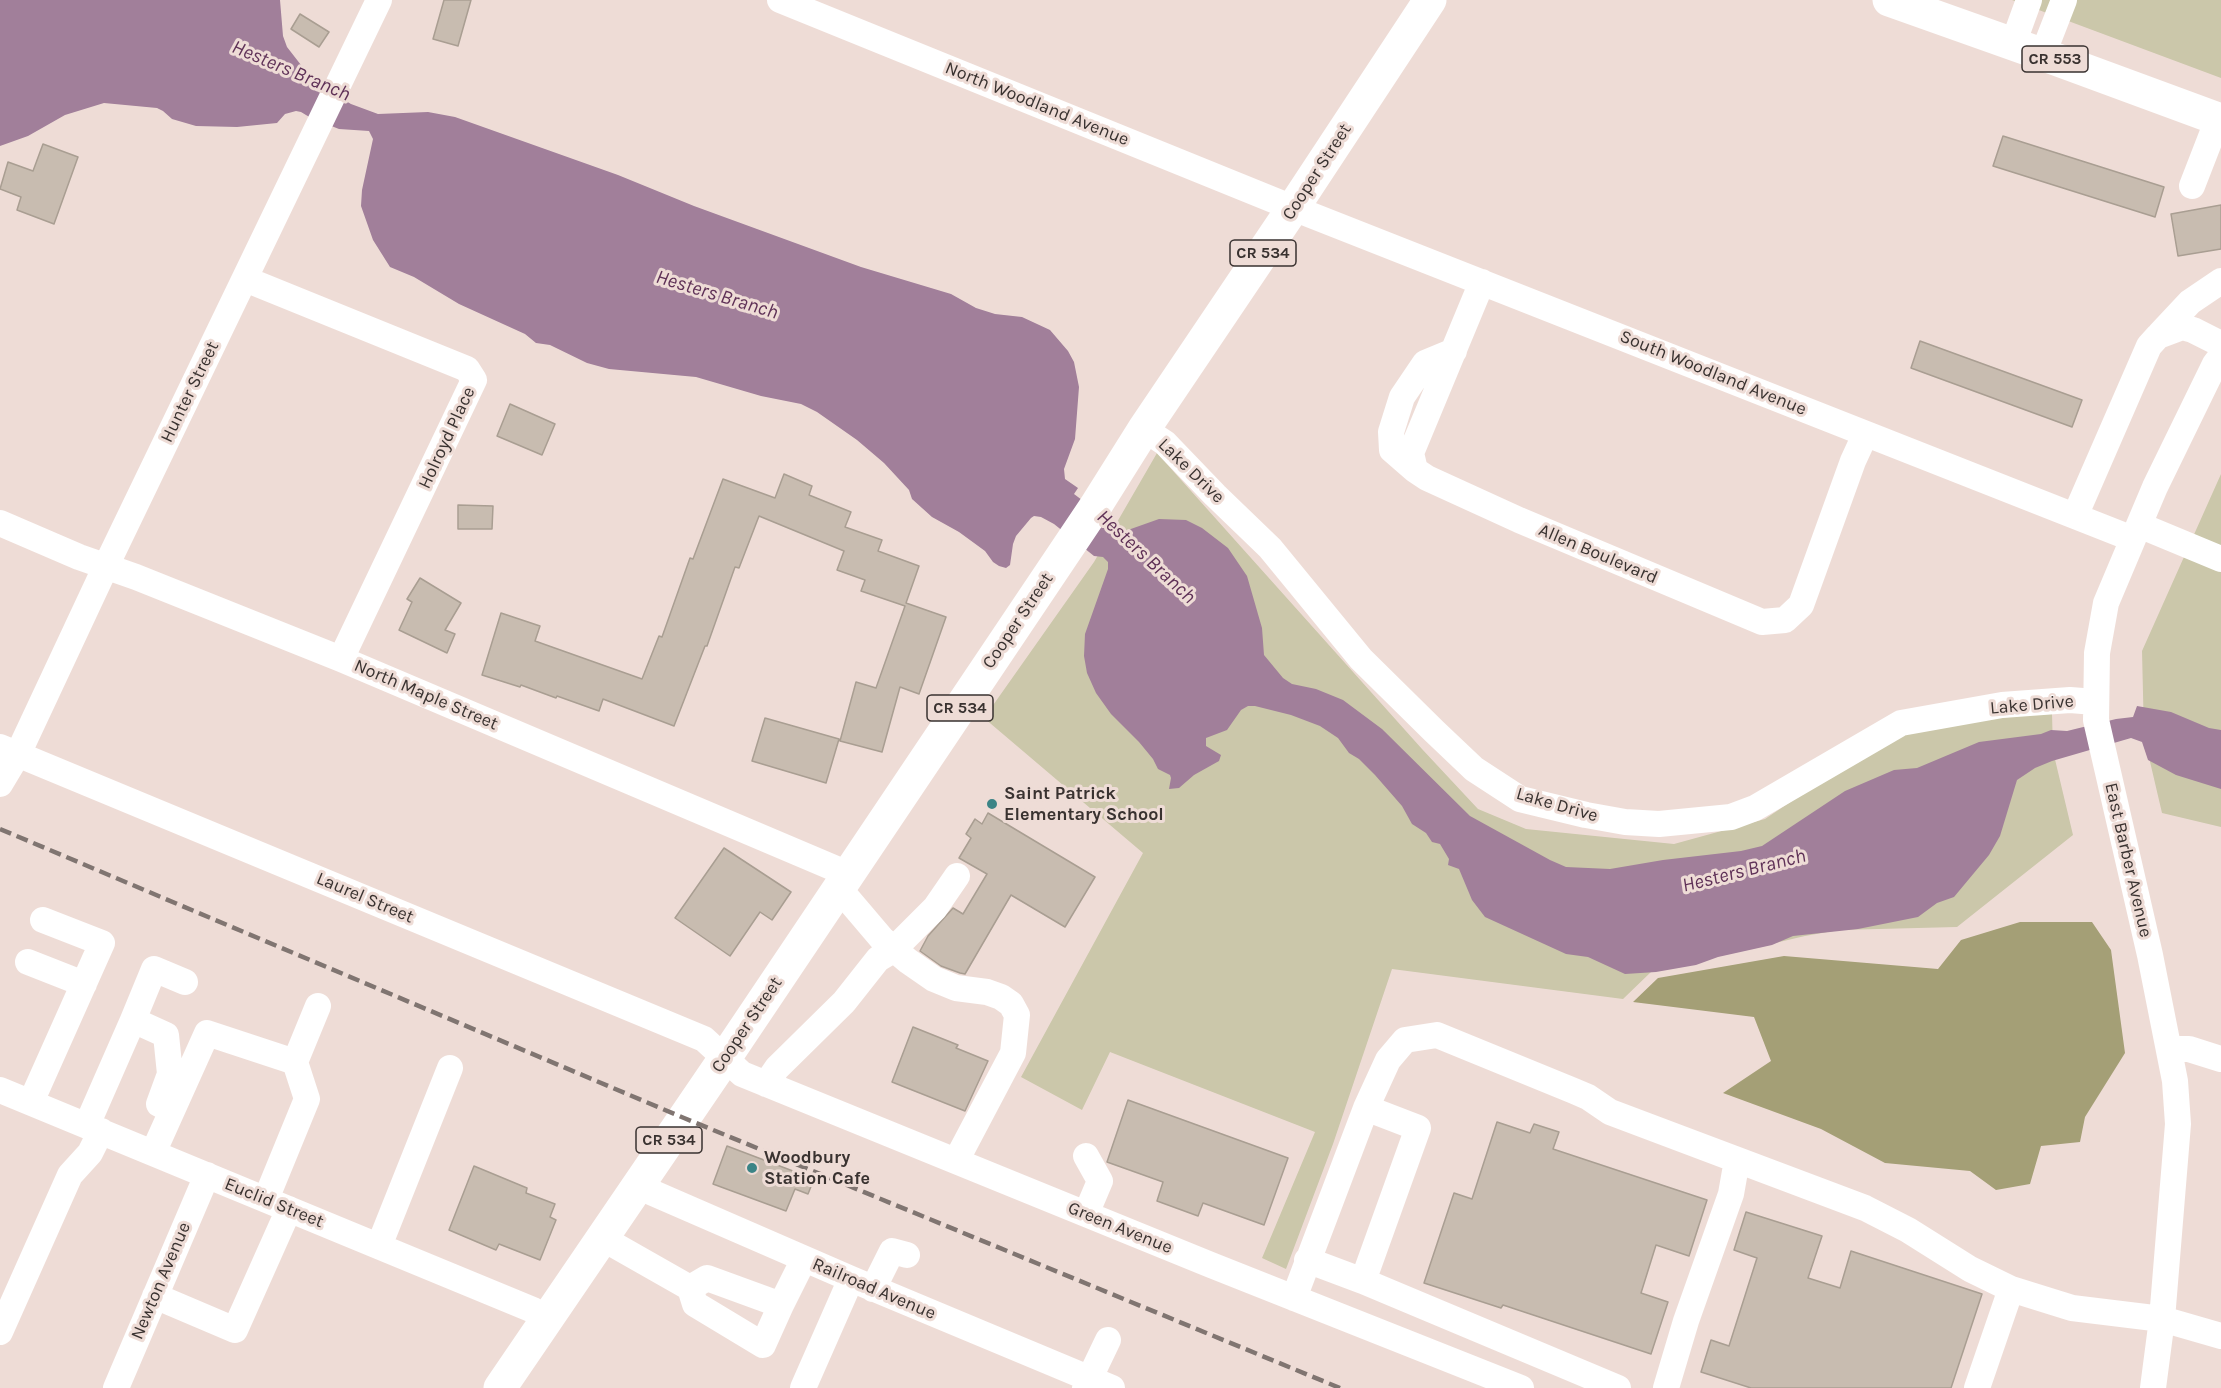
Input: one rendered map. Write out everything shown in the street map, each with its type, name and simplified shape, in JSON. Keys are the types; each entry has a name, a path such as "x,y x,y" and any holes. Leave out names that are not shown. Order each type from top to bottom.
{"main road":[{"name":"Cooper Street","path":"500,1388 1095,507 1144,429 1430,0"},
{"name":"CR 553","path":"1889,0 2220,120"}],"street":[{"name":"Hunter Street","path":"6,763 106,566 379,0"},
{"name":"North Woodland Avenue","path":"780,0 1293,208"},
{"path":"2028,49 2029,0"},
{"path":"2028,49 2064,0"},
{"path":"2192,186 2220,120"},
{"name":"South Woodland Avenue","path":"1293,208 2074,516 2136,532 2221,559"},
{"name":"Holroyd Place","path":"245,279 467,369 474,380 341,659"},
{"path":"2074,516 2149,346 2190,302 2221,280"},
{"name":"Allen Boulevard","path":"1482,282 1411,453 1415,470 1427,478 1519,520 1762,622 1785,620 1801,605 1853,461 1865,435"},
{"path":"2158,336 2182,327 2221,344"},
{"name":"East Barber Avenue","path":"2153,1388 2162,1319 2178,1124 2175,1082 2170,1049 2101,747 2096,711 2097,653 2106,603 2136,532 2214,364 2221,356"},
{"name":"Lake Drive","path":"1144,429 1166,443 1270,548 1361,659 1434,731 1474,769 1520,799 1587,816 1625,822 1659,824 1731,817 1755,808 1901,723 2002,705 2070,700 2096,711"},
{"name":"North Maple Street","path":"0,523 79,557 341,659 843,883"},
{"name":"Laurel Street","path":"6,763 704,1039 725,1058"},
{"path":"766,1084 777,1068 844,1002 878,959 893,950 934,908 957,876"},
{"path":"843,883 848,899 893,950 934,978 956,988 987,992 1001,997 1011,1004 1017,1015 1012,1053 956,1161"},
{"path":"31,1102 102,943 43,920"},
{"path":"28,962 84,984"},
{"path":"0,1332 8,1294 70,1175 90,1153 94,1128 154,969 185,982"},
{"path":"266,1199 307,1099 295,1062 318,1006"},
{"path":"133,1020 166,1035 170,1074 148,1151"},
{"path":"148,1151 207,1033 295,1062"},
{"path":"1294,1298 1366,1108 1388,1060 1406,1040 1437,1035 1542,1077 1592,1100 1610,1112 1865,1208 1908,1230 1970,1269 2011,1289 2072,1308 2162,1319 2221,1336"},
{"path":"2170,1049 2189,1049 2221,1059"},
{"name":"Green Avenue","path":"725,1058 742,1074 766,1084 1521,1388"},
{"path":"379,1246 450,1068"},
{"name":"Euclid Street","path":"0,1090 533,1310 547,1318"},
{"path":"1363,1281 1418,1128 1366,1108"},
{"path":"1086,1156 1100,1181 1086,1214"},
{"path":"1666,1388 1686,1321 1731,1194 1737,1160"},
{"name":"Newton Avenue","path":"116,1388 207,1175"},
{"name":"Railroad Avenue","path":"637,1186 1096,1385"},
{"path":"155,1296 235,1330 290,1209"},
{"path":"602,1238 690,1288 694,1304 763,1345 804,1259"},
{"path":"803,1388 862,1284 892,1251 907,1255"},
{"path":"1307,1260 1363,1281 1618,1388"},
{"path":"690,1288 707,1278 781,1305"},
{"path":"1977,1388 2011,1289"},
{"path":"1096,1385 1108,1340"}],"shaded area":[{"path":"2012,0 2221,0 2221,78"},
{"path":"1157,453 1478,809 1526,829 1674,844 1765,819 1902,727 2052,713 2053,751 2073,835 1957,927 1839,930 1805,936 1651,972 1623,999 1392,969 1333,1144 1286,1269 1262,1258 1315,1132 1110,1052 1082,1110 1021,1077 1143,853 984,718 1094,562"},
{"path":"2221,474 2221,827 2162,813 2144,736 2142,651"},
{"path":"2020,922 2092,922 2111,950 2125,1053 2085,1117 2080,1142 2041,1146 2030,1184 1996,1190 1970,1171 1885,1163 1821,1129 1723,1093 1771,1061 1754,1017 1633,1002 1658,978 1784,956 1938,969 1961,940"}],"water":[{"name":"Hesters Branch","path":"0,0 280,0 283,36 287,47 315,83 351,104 378,114 428,112 455,117 618,175 694,206 861,267 951,294 976,308 995,314 1022,317 1050,330 1074,362 1079,387 1075,439 1064,469 1065,479 1078,488 1074,494 1122,530 1159,519 1186,520 1202,528 1228,548 1247,576 1262,628 1264,655 1283,678 1292,684 1316,689 1343,700 1382,729 1470,816 1566,867 1610,869 1741,851 1762,846 1845,791 1894,770 1917,768 1979,742 2041,734 2051,730 2067,731 2133,717 2137,706 2171,712 2209,728 2221,730 2221,789 2176,775 2148,760 2142,742 2131,738 2052,761 2035,768 2017,780 2000,836 1989,855 1954,897 1937,903 1918,917 1858,929 1793,936 1772,945 1718,957 1696,965 1656,972 1625,974 1588,957 1566,954 1485,917 1472,900 1459,869 1448,865 1449,859 1440,844 1432,842 1426,833 1412,824 1402,806 1375,775 1359,759 1349,753 1338,738 1320,726 1291,715 1248,706 1241,710 1227,730 1206,738 1206,746 1221,755 1219,761 1194,775 1179,788 1169,789 1170,775 1158,769 1139,742 1111,714 1096,693 1087,673 1084,656 1085,634 1108,569 1108,562 1103,557 1094,556 1054,524 1041,517 1031,518 1016,536 1010,565 1006,568 999,566 985,551 959,532 932,517 912,499 909,490 884,463 857,440 817,412 801,404 761,396 696,377 609,369 587,363 550,345 536,343 525,334 459,304 414,277 390,267 373,240 361,206 362,190 373,139 369,131 339,129 296,111 285,114 277,123 237,127 196,126 172,119 157,108 104,103 65,115 28,136 0,146"}],"building":[{"path":"444,0 471,0 458,46 433,39"},
{"path":"300,14 329,32 319,47 291,29"},
{"path":"2003,136 2164,187 2155,217 1993,166"},
{"path":"43,144 78,157 54,224 17,210 21,197 0,189 8,162 33,171"},
{"path":"2221,205 2221,249 2178,256 2171,214"},
{"path":"1920,341 2082,400 2072,427 1911,368"},
{"path":"510,404 555,424 542,455 497,436"},
{"path":"784,474 812,486 809,495 851,512 845,527 882,540 878,551 919,566 906,603 946,617 919,694 900,687 882,752 840,741 856,682 876,688 905,606 861,591 865,580 837,570 844,551 759,516 739,568 735,567 707,646 705,646 674,726 603,699 599,711 557,696 556,698 521,685 520,687 482,675 501,613 540,626 535,641 642,679 659,636 662,637 690,558 693,559 723,479 775,498"},
{"path":"458,505 493,506 492,529 458,529"},
{"path":"420,578 461,603 445,630 455,634 447,653 399,630 412,602 407,599"},
{"path":"765,718 839,739 826,783 752,761"},
{"path":"988,813 1095,877 1065,927 1011,895 965,974 941,966 920,951 928,936 953,908 963,914 987,874 959,858 971,838 966,834 975,819 982,824"},
{"path":"724,848 791,892 772,920 760,912 730,956 675,918"},
{"path":"913,1027 958,1045 956,1048 988,1061 965,1111 892,1082"},
{"path":"1128,1100 1288,1158 1264,1225 1203,1203 1198,1216 1157,1201 1163,1182 1107,1162"},
{"path":"1497,1122 1530,1133 1534,1124 1559,1132 1553,1149 1707,1200 1689,1256 1656,1245 1641,1293 1668,1302 1651,1354 1503,1305 1501,1308 1424,1283 1454,1193 1472,1199"},
{"name":"Woodbury Station Cafe","path":"727,1146 814,1179 808,1194 795,1189 786,1211 713,1184"},
{"path":"474,1166 527,1188 526,1193 555,1204 550,1217 556,1220 540,1260 499,1244 496,1250 449,1230"},
{"path":"1746,1212 1822,1236 1808,1278 1840,1288 1851,1251 1982,1294 1951,1388 1751,1388 1701,1372 1711,1340 1729,1346 1757,1258 1734,1250"}],"railway":[{"path":"0,829 684,1118 1340,1388"}],"place":[{"name":"Saint Patrick Elementary School","path":"992,804"},
{"name":"Woodbury Station Cafe","path":"752,1168"}]}
